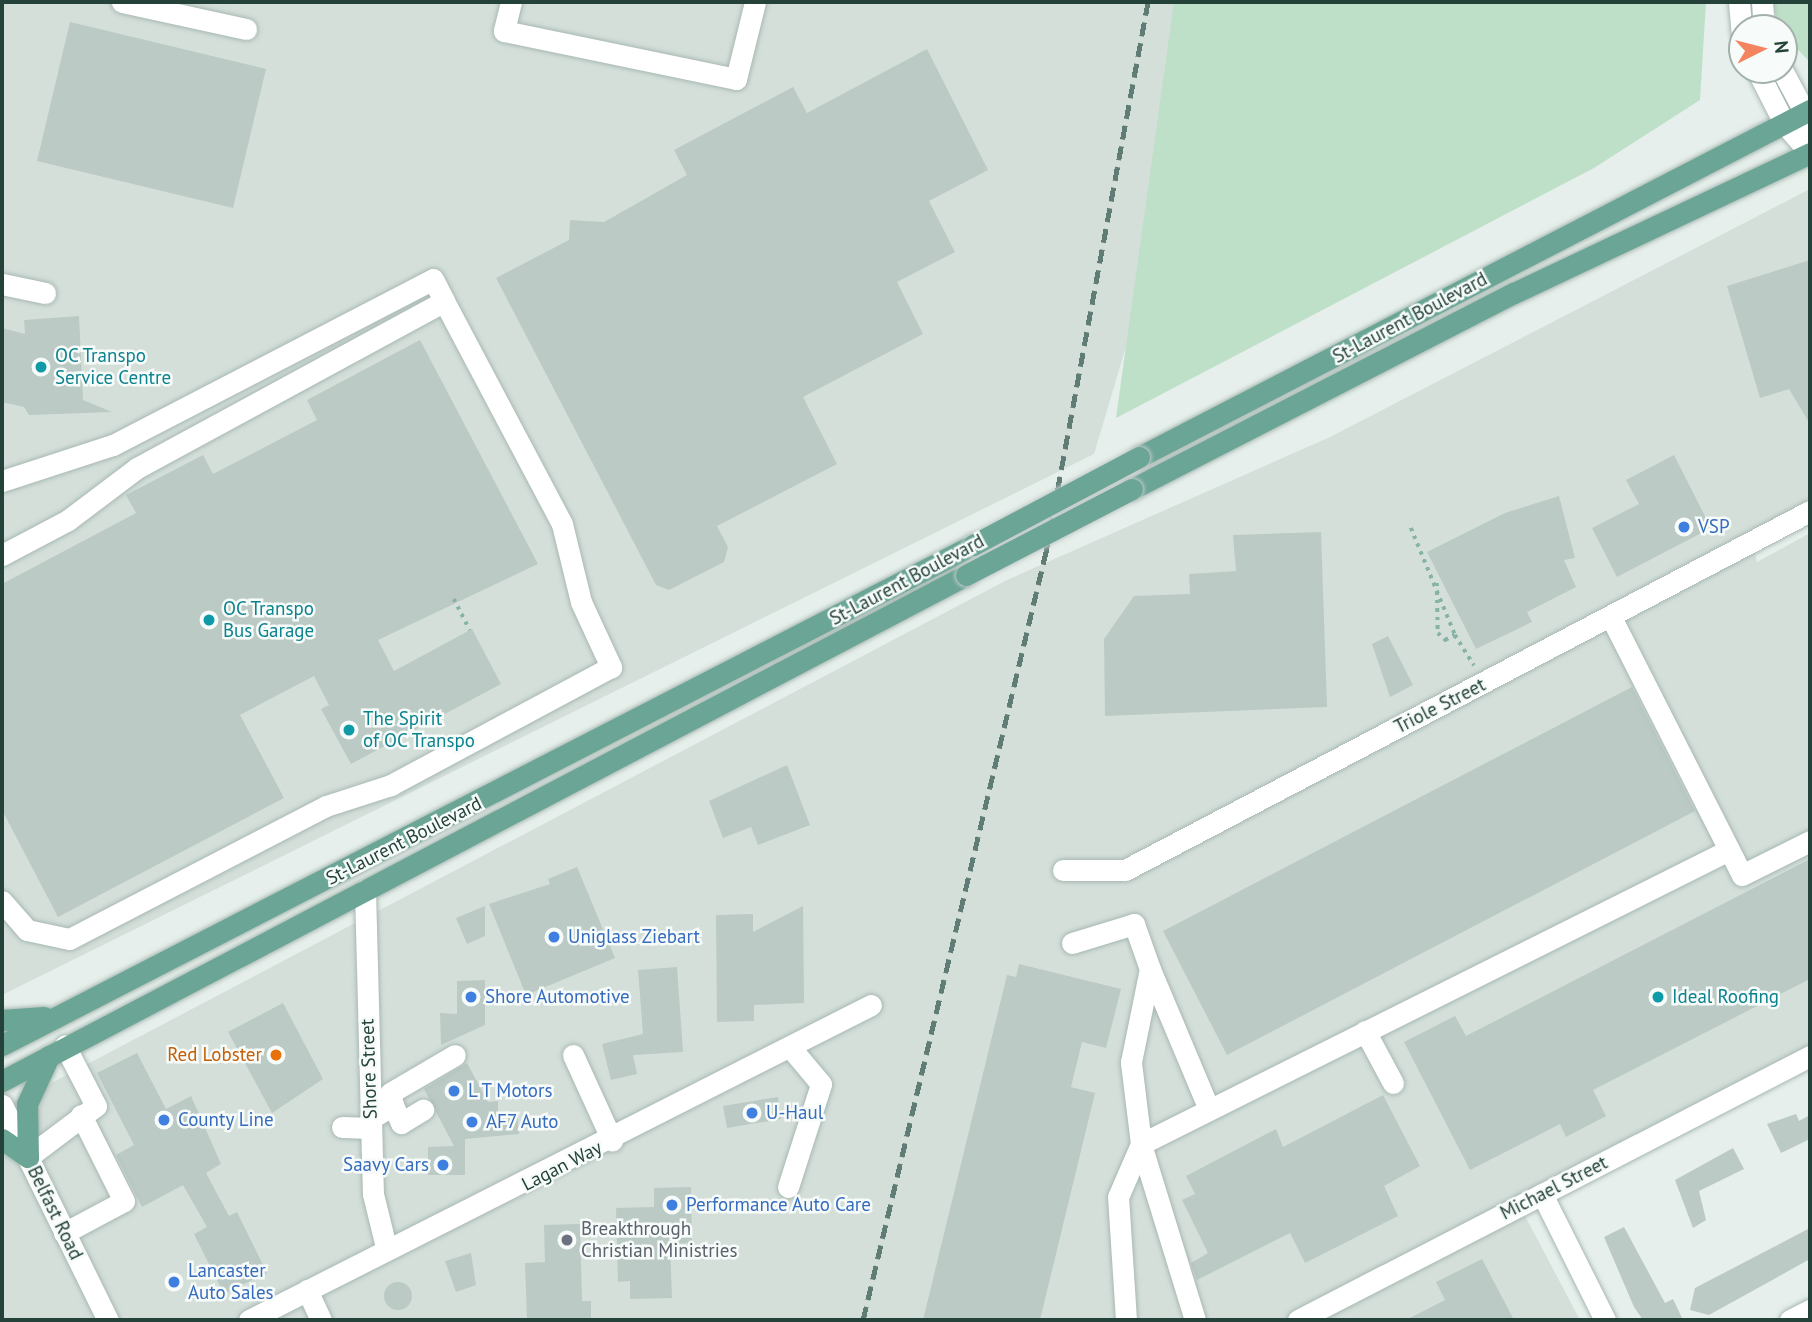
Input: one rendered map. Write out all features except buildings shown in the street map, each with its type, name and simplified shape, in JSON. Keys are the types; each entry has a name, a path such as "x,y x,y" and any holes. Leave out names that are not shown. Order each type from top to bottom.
{"main road":[{"name":"St-Laurent Boulevard","path":"2,1045 973,545 1807,111"},
{"name":"St-Laurent Boulevard","path":"2,1081 58,1049 1132,489 1514,293 1810,152"},
{"path":"2,1020 67,1013"},
{"path":"28,1157 27,1104 58,1049"},
{"path":"2,1139 28,1157"}],"street":[{"path":"122,2 246,29"},
{"path":"511,2 504,31 736,79 755,2"},
{"path":"1764,84 1784,123 1810,152"},
{"path":"1791,84 1807,111 1810,152"},
{"path":"2,481 113,445 433,279 562,524 581,602 611,667 391,785 326,807 69,939 27,930 2,901"},
{"path":"2,284 45,293"},
{"path":"2,555 68,520 137,468 444,301"},
{"name":"Triole Street","path":"1063,870 1125,870 1810,511"},
{"path":"1611,617 1742,876 1810,841"},
{"path":"1126,1320 1118,1197 1141,1144 1208,1107 1729,850"},
{"name":"Shore Street","path":"365,890 373,1194 386,1247"},
{"path":"1072,943 1134,925 1208,1107"},
{"path":"1150,969 1131,1062 1141,1144 1195,1320"},
{"name":"Lagan Way","path":"249,1320 278,1313 307,1290 386,1247 612,1140 871,1005"},
{"path":"1365,1031 1393,1083"},
{"path":"788,1187 821,1084 790,1047"},
{"path":"28,1157 96,1105 58,1049"},
{"path":"423,1110 401,1123 390,1093 454,1055"},
{"path":"573,1055 612,1140"},
{"name":"Michael Street","path":"1298,1320 1810,1056"},
{"name":"Belfast Road","path":"2,1105 108,1320"},
{"path":"342,1127 370,1124 393,1105"},
{"path":"64,1233 124,1201 81,1115"},
{"path":"1542,1194 1605,1320"},
{"path":"307,1290 321,1320"},
{"path":"1790,1320 1810,1310"}],"path":[{"path":"1410,528 1437,583 1455,635 1484,683"},
{"path":"1437,583 1438,634 1448,642 1455,635"},
{"path":"454,599 470,630"}],"shaded area":[{"path":"2,2 1189,2 1139,303 1094,454 2,995"},
{"path":"1810,189 1810,499 1750,533 1757,562 1810,533 1810,1045 1515,1197 1580,1320 2,1320 2,1109 1007,580 1330,437"}],"green space":[{"path":"1174,2 1706,2 1700,100 1594,168 1116,418"},
{"path":"1810,2 1810,62 1798,50 1798,14 1776,14 1772,3"}],"railway":[{"path":"863,1320 1046,552 1148,2"}],"place":[{"name":"OC Transpo Service Centre","path":"41,367"},
{"name":"VSP","path":"1684,527"},
{"name":"OC Transpo Bus Garage","path":"209,620"},
{"name":"The Spirit of OC Transpo","path":"349,730"},
{"name":"Uniglass Ziebart","path":"554,937"},
{"name":"Shore Automotive","path":"471,997"},
{"name":"Ideal Roofing","path":"1658,997"},
{"name":"Red Lobster","path":"276,1055"},
{"name":"L T Motors","path":"454,1091"},
{"name":"U-Haul","path":"752,1113"},
{"name":"County Line","path":"164,1120"},
{"name":"AF7 Auto","path":"472,1122"},
{"name":"Saavy Cars","path":"443,1165"},
{"name":"Performance Auto Care","path":"672,1205"},
{"name":"Breakthrough Christian Ministries","path":"567,1240"},
{"name":"Lancaster Auto Sales","path":"174,1282"}]}
